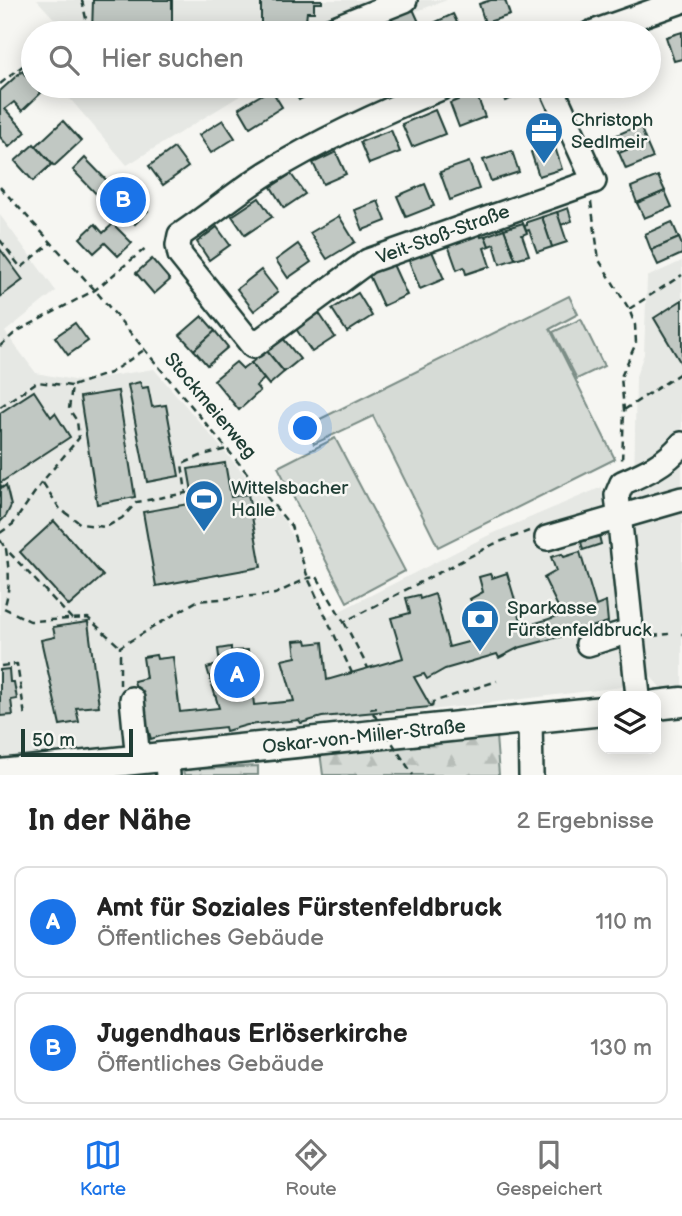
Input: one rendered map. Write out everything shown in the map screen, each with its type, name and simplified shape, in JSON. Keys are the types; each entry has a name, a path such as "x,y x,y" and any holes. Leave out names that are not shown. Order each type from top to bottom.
{"main road":[{"path":"661,704 682,702"},
{"name":"Oskar-von-Miller-Straße","path":"0,774 138,760 167,766 598,711"}],"street":[{"path":"352,21 405,0"},
{"path":"625,21 682,1"},
{"name":"Veit-Stoß-Straße","path":"418,98 350,127 274,169 180,235 180,256 253,346 368,261 594,181"},
{"path":"556,98 594,181"},
{"path":"638,691 637,634 620,527 619,489 672,457 682,444"},
{"path":"620,527 682,499"},
{"path":"620,527 682,506"},
{"path":"539,534 620,527 682,515"},
{"path":"588,644 637,634"},
{"path":"126,693 138,760"},
{"path":"530,719 531,775"}],"path":[{"path":"82,0 86,21"},
{"path":"0,84 21,67"},
{"path":"594,181 591,202 599,260 629,309 635,325 636,343 621,377 624,410 619,489"},
{"name":"Stockmeierweg","path":"0,187 94,290 291,526 308,578 352,673"},
{"path":"0,240 21,268 52,242"},
{"path":"0,346 16,332 94,290 147,247"},
{"path":"629,309 682,275"},
{"path":"0,407 37,382 72,386 110,373 144,350"},
{"path":"624,410 682,372"},
{"path":"0,533 13,524 42,482 79,438 77,421 69,409 72,386"},
{"path":"42,482 60,509 81,524 106,527 122,518 137,502 187,493 182,464 227,449"},
{"path":"344,622 494,544 539,534"},
{"path":"0,540 6,550 72,619"},
{"path":"6,550 9,584 2,607 30,621 88,618 120,647 126,693"},
{"path":"120,647 197,601 275,594 308,578 317,577 368,668"},
{"path":"637,634 669,634"},
{"path":"1,666 17,664 25,716"},
{"path":"432,709 433,702 497,681"},
{"path":"370,709 377,708 379,711"},
{"path":"373,713 413,775"}],"shaded area":[{"path":"37,0 447,0 389,21 56,21"},
{"path":"69,98 236,98 127,165"},
{"path":"0,215 56,291 5,332 36,373 79,381 154,369 286,523 328,617 487,536 602,487 630,686 0,762"},
{"path":"682,261 682,690 670,691 660,687 645,670 635,550 636,376 644,354 647,277"}],"green space":[{"path":"569,296 578,314 550,329 615,459 438,547 373,416 314,444 306,426"},
{"path":"581,319 604,366 577,379 553,332"},
{"path":"335,438 405,571 347,602 278,467"},
{"path":"496,736 499,775 323,775 320,752"},
{"path":"258,766 258,775 184,775 183,770"}],"building":[{"path":"93,0 172,0 172,21 92,21"},
{"path":"261,0 322,0 322,3 314,3 314,12 307,12 306,21 261,21"},
{"path":"491,0 505,0 510,15 484,21 479,4"},
{"path":"413,9 418,21 392,21 391,18"},
{"path":"453,14 456,21 438,21"},
{"path":"682,32 682,59 674,61 666,37"},
{"path":"21,72 21,98 36,98 22,111 14,102 5,109 26,132 9,147 0,137 0,91"},
{"path":"256,98 276,98 282,107 250,127 239,108"},
{"path":"463,98 478,98 485,117 459,127 450,103"},
{"path":"435,110 445,134 412,147 402,124"},
{"path":"223,120 235,138 211,153 199,135"},
{"path":"63,121 81,141 54,166 36,146"},
{"path":"640,125 646,142 619,153 612,137"},
{"path":"391,130 400,152 369,164 360,142"},
{"path":"646,142 653,158 626,169 619,153"},
{"path":"34,144 52,164 33,181 15,161"},
{"path":"554,144 562,169 539,176 531,152"},
{"path":"174,148 188,167 163,185 149,166"},
{"path":"512,151 519,172 491,181 483,160"},
{"path":"336,152 346,174 323,184 313,163"},
{"path":"85,158 116,190 122,184 148,211 135,224 110,199 105,203 73,170"},
{"path":"469,162 479,189 450,200 440,172"},
{"path":"291,174 305,194 284,208 271,187"},
{"path":"658,176 665,191 637,203 631,187"},
{"path":"425,184 434,206 406,217 397,196"},
{"path":"665,191 672,207 644,218 637,203"},
{"path":"259,198 272,217 245,235 232,216"},
{"path":"378,201 386,221 363,230 355,210"},
{"path":"568,208 572,221 561,225 557,212"},
{"path":"557,212 567,242 552,247 542,217"},
{"path":"339,216 355,242 327,259 310,233"},
{"path":"542,217 552,247 537,252 529,230 526,231 524,226 527,222"},
{"path":"672,222 679,238 651,250 645,234"},
{"path":"523,223 527,233 522,235 529,255 515,259 504,229"},
{"path":"95,224 103,233 113,224 132,243 118,256 105,243 94,253 80,238"},
{"path":"217,227 230,245 209,260 197,242"},
{"path":"504,229 515,259 500,264 494,244 489,246 485,236"},
{"path":"479,231 481,237 485,236 489,246 484,248 490,266 466,274 464,267 457,270 447,242"},
{"path":"679,238 682,254 658,265 651,250"},
{"path":"298,244 311,262 288,278 276,260"},
{"path":"0,249 23,280 0,297"},
{"path":"431,249 444,279 420,289 408,258"},
{"path":"152,259 170,280 154,294 136,273"},
{"path":"391,260 407,295 383,306 367,271"},
{"path":"261,270 278,292 254,311 237,289"},
{"path":"358,293 372,316 347,332 332,309"},
{"path":"682,300 682,365 654,318"},
{"path":"319,313 335,337 312,352 296,329"},
{"path":"202,316 215,331 194,350 180,335"},
{"path":"75,323 88,341 68,355 55,337"},
{"path":"215,331 228,347 207,365 194,350"},
{"path":"282,337 300,359 284,372 266,350"},
{"path":"266,350 284,372 269,385 251,363"},
{"path":"236,362 243,369 251,363 264,379 256,386 260,391 239,410 214,380"},
{"path":"140,382 142,388 148,387 152,407 166,405 179,476 147,482 128,385"},
{"path":"34,391 51,417 55,413 70,437 0,483 0,413"},
{"path":"118,391 135,497 97,504 80,397"},
{"path":"225,463 231,497 248,494 261,567 156,586 143,512 194,503 188,469"},
{"path":"0,484 2,488 6,485 11,506 0,522"},
{"path":"54,521 103,576 69,606 20,552"},
{"path":"599,536 601,544 583,550 581,542"},
{"path":"580,552 596,606 606,602 608,622 572,637 570,634 518,648 499,658 497,654 445,669 427,679 424,674 414,677 431,707 322,717 301,723 299,720 247,725 226,731 225,727 170,733 151,739 134,681 146,678 143,657 173,657 180,712 219,708 207,668 220,664 218,649 231,647 231,651 248,650 254,705 294,701 282,660 296,657 294,641 306,640 307,644 323,642 327,680 403,658 391,618 410,613 406,598 419,595 420,599 435,594 449,647 490,636 470,599 483,592 479,577 490,574 492,578 507,573 523,627 562,615 544,578 556,571 551,557 562,554 564,557"},
{"path":"88,622 99,706 76,708 79,722 60,725 41,640 55,637 53,627"},
{"path":"9,669 10,682 14,682 17,699 11,700 13,715 0,716 0,670"}],"place":[{"name":"Christoph Sedlmeir","path":"544,165"},
{"name":"Jugendhaus Erlöserkirche","path":"123,200"},
{"name":"Wittelsbacher Halle","path":"204,533"},
{"name":"Sparkasse Fürstenfeldbruck","path":"480,653"},
{"name":"Amt für Soziales Fürstenfeldbruck","path":"237,675"}]}
